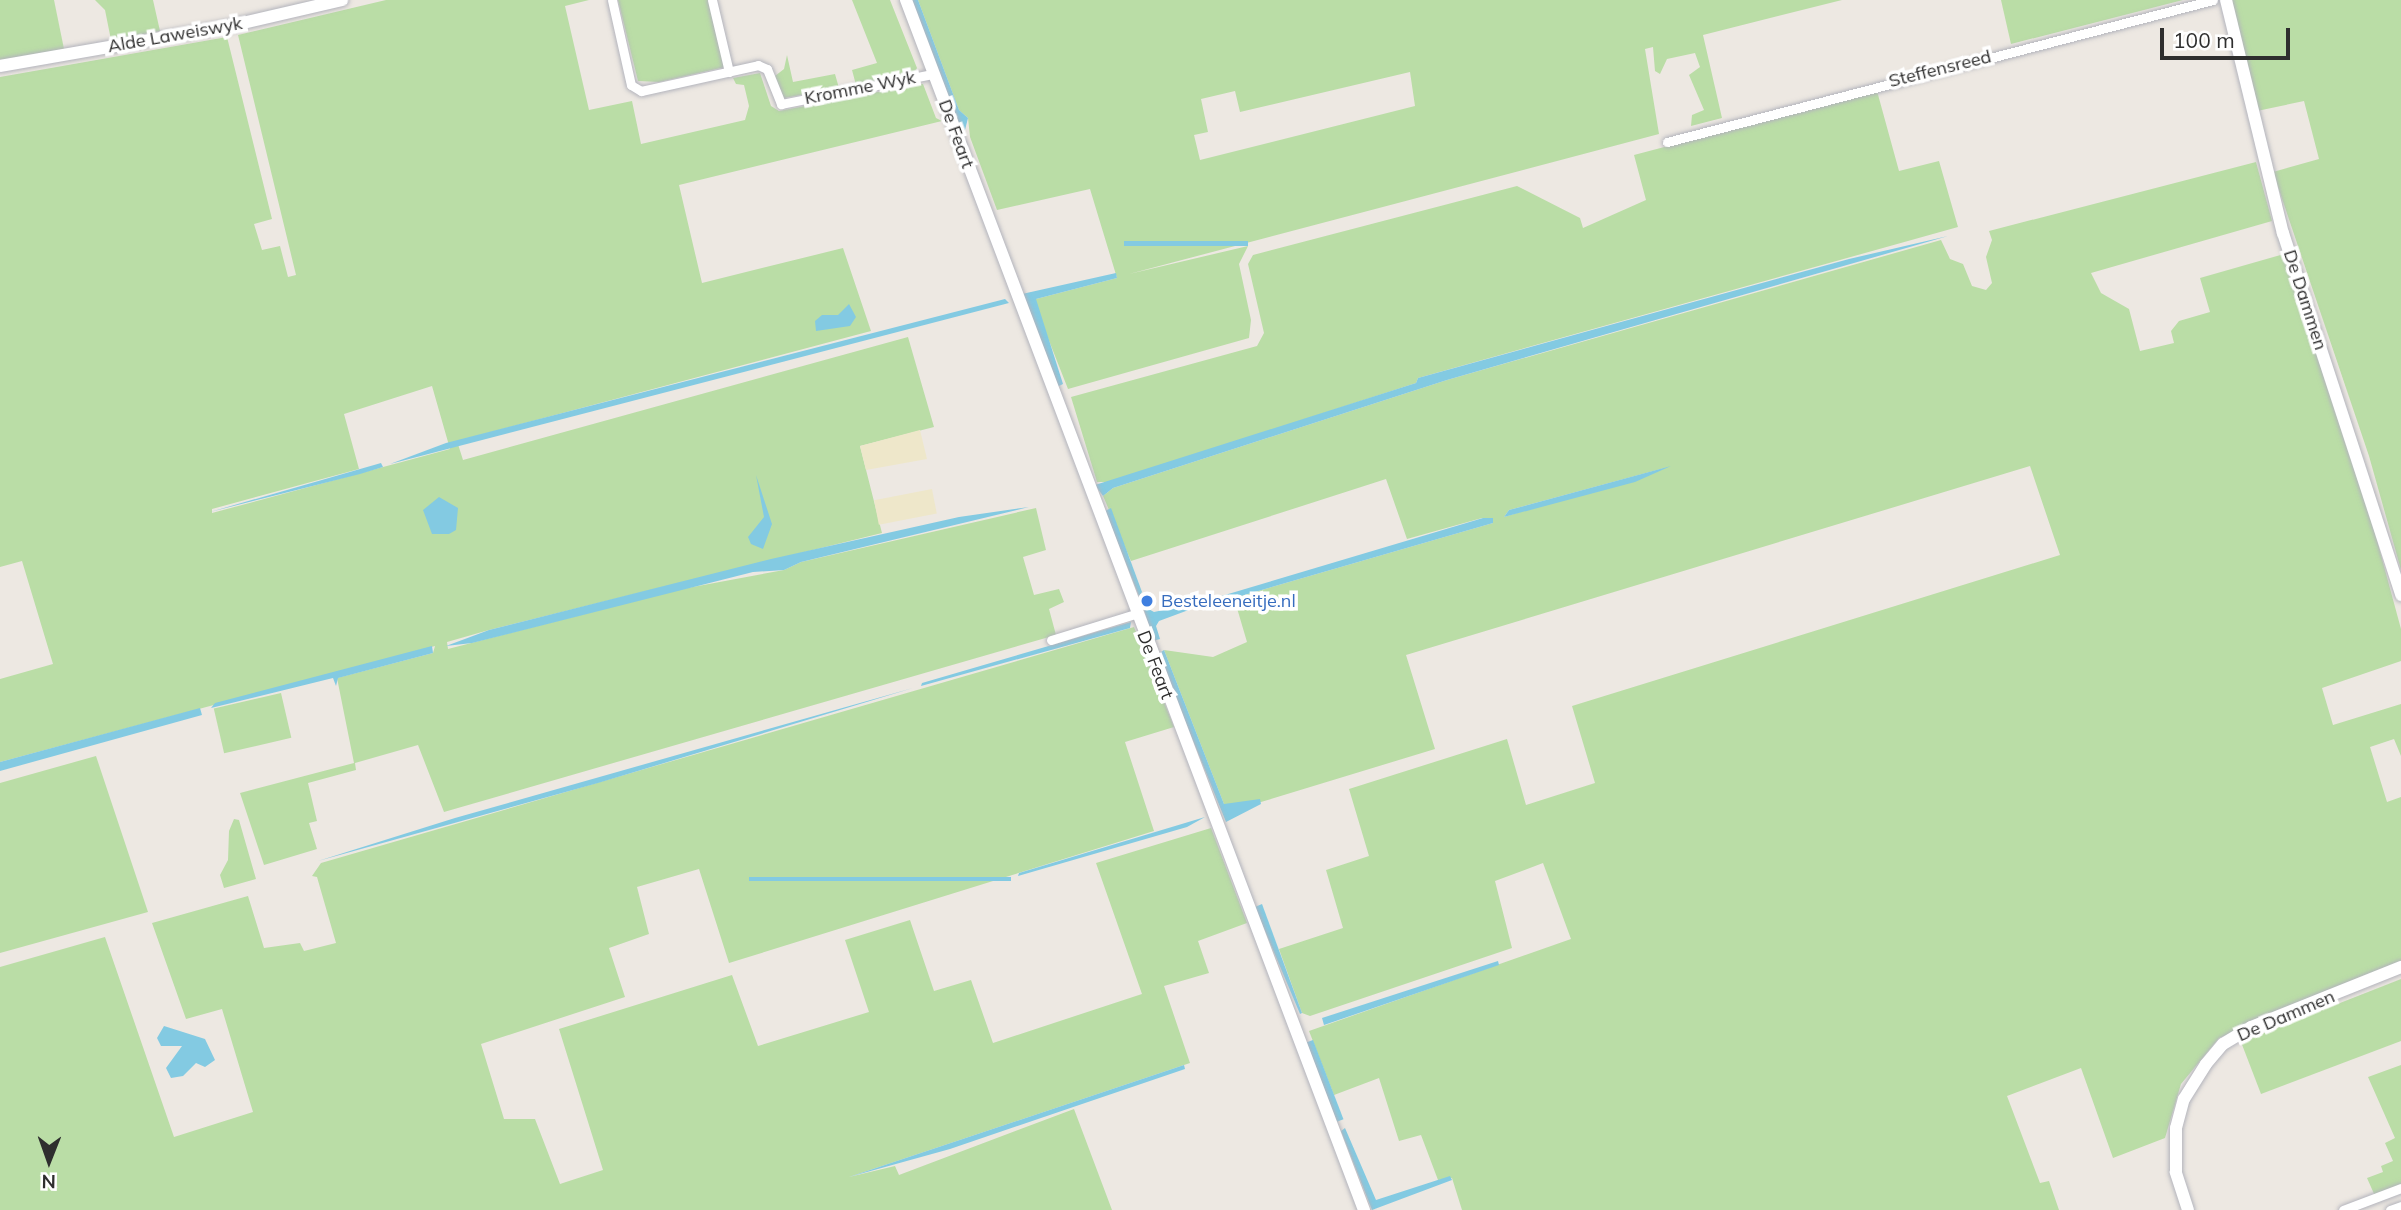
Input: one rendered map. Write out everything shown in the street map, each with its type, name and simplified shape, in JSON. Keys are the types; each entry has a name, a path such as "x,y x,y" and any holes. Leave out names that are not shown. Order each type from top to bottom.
{"street":[{"name":"Alde Laweiswyk","path":"0,66 342,0"},
{"name":"Kromme Wyk","path":"612,0 631,85 641,91 758,65 767,69 781,104 933,74"},
{"path":"712,0 729,72"},
{"name":"De Feart","path":"906,0 1135,614 1364,1210"},
{"name":"Steffensreed","path":"1667,142 2213,0"},
{"name":"De Dammen","path":"2226,0 2283,233 2401,595"},
{"path":"1051,640 1135,614"},
{"name":"De Dammen","path":"2188,1210 2176,1172 2176,1128 2189,1087 2223,1044 2251,1027 2401,967"},
{"path":"2343,1210 2401,1188"},
{"path":"2390,1210 2401,1206"}],"green space":[{"path":"0,0 54,0 64,49 0,63"},
{"path":"95,0 153,0 160,31 111,40 105,10"},
{"path":"386,0 589,0 565,6 589,110 632,101 641,144 745,120 749,106 744,85 736,84 733,78 760,73 771,106 779,111 923,84 936,118 942,121 679,185 702,283 843,248 871,331 457,441 463,460 908,337 934,427 860,446 882,533 489,630 447,642 448,649 682,589 784,570 801,562 1036,508 1046,550 1023,557 1034,595 1059,589 1064,602 1049,609 1056,635 444,812 418,745 355,763 356,770 308,783 317,821 309,823 317,849 264,865 240,793 354,763 337,678 433,653 435,646 0,762 0,679 53,664 22,561 0,567 0,77 227,37 272,219 254,224 262,250 280,246 288,277 296,275 238,35","holes":["432,386 450,449 212,513 212,509 359,469 344,414"]},
{"path":"618,0 712,0 725,67 659,82 638,81"},
{"path":"852,0 890,0 917,68 914,73 856,85 852,70 877,63"},
{"path":"918,0 1842,0 1703,35 1722,118 1691,126 1692,115 1704,110 1689,75 1700,67 1695,53 1667,59 1660,74 1655,71 1653,47 1645,49 1659,134 1129,274 1248,246 1239,264 1251,320 1249,338 1068,389 1035,305 1036,299 1117,278 1090,189 997,210 970,137 968,118 959,110","holes":["1410,72 1415,106 1200,160 1194,135 1208,132 1201,99 1235,91 1240,112"]},
{"path":"2001,0 2183,0 2011,44"},
{"path":"2230,0 2401,0 2401,570 2369,456 2273,172 2319,159 2304,101 2257,111"},
{"path":"787,55 793,82 835,74 839,88 784,98 775,76 784,69"},
{"path":"1877,91 1899,171 1939,161 1958,227 1418,378 1416,383 1111,482 1097,482 1071,397 1257,346 1264,333 1248,264 1253,255 1517,186 1580,218 1583,228 1646,200 1634,155"},
{"path":"2256,162 2272,221 2091,273 2101,293 2129,309 2140,351 2174,343 2171,331 2179,321 2210,312 2200,278 2284,254 2358,470 2401,629 2401,661 2322,688 2333,725 2401,704 2401,756 2394,739 2370,747 2387,802 2401,797 2401,961 2219,1038 2181,1084 2165,1138 2113,1158 2081,1068 2007,1096 2040,1183 2049,1181 2059,1210 1462,1210 1452,1178 1438,1180 1421,1135 1399,1141 1379,1078 1334,1095 1309,1031 1571,939 1543,863 1495,881 1512,948 1310,1016 1302,1013 1279,949 1343,928 1326,870 1369,856 1349,789 1507,739 1526,805 1595,783 1572,706 2060,555 2030,466 1406,655 1435,749 1261,802 1232,805 1224,804 1164,650 1213,657 1247,642 1234,598 1493,523 1482,518 1407,539 1386,479 1131,561 1103,496 1113,488 1447,380 1941,240 1950,259 1963,264 1972,286 1986,290 1992,283 1986,257 1992,240 1989,231","holes":["1668,467 1504,517 1509,510"]},
{"path":"1134,627 1174,727 1125,742 1154,831 729,963 699,869 637,887 649,934 609,948 625,997 481,1044 504,1119 535,1119 560,1184 603,1170 559,1029 732,975 758,1046 869,1012 845,940 910,920 934,991 971,980 993,1043 1142,994 1096,863 1211,828 1247,923 1198,941 1209,973 1164,986 1190,1063 849,1177 895,1166 899,1175 1074,1109 1112,1210 0,1210 0,967 105,937 174,1137 253,1112 222,1009 186,1019 152,923 248,896 264,948 300,943 304,951 336,943 317,877 312,876 321,863"},
{"path":"281,693 291,738 224,753 214,709"},
{"path":"96,756 148,912 0,953 0,783"},
{"path":"234,819 239,820 256,879 224,888 220,875 228,860 229,831"},
{"path":"2401,979 2401,1041 2261,1094 2241,1042"},
{"path":"2401,1065 2401,1186 2375,1196 2367,1178 2383,1172 2381,1166 2393,1161 2385,1143 2395,1138 2368,1077"}],"sand":[{"path":"920,430 927,459 866,470 860,446"},
{"path":"932,489 937,514 879,525 874,500"}],"water":[{"path":"910,0 918,0 959,110 968,118 965,130 959,132"},
{"path":"1948,236 1447,380 1113,488 1103,496 1095,485 1416,383 1418,378 1849,259"},
{"path":"1124,241 1248,241 1248,246 1124,246"},
{"path":"1116,273 1117,278 1036,299 1063,384 1057,387 1022,294"},
{"path":"1005,299 1009,303 390,464 446,443"},
{"path":"849,304 856,317 850,326 816,331 815,321 822,315 838,315"},
{"path":"381,463 383,467 360,474 210,512"},
{"path":"1671,466 1635,482 1504,517 1509,510"},
{"path":"756,475 772,524 763,549 751,544 748,537 764,517"},
{"path":"439,497 458,508 456,530 449,534 432,534 423,510"},
{"path":"1029,507 801,562 784,570 753,572 472,643 446,646 489,630 771,559 959,517"},
{"path":"1111,508 1142,592 1139,596 1105,511"},
{"path":"1483,518 1493,518 1493,523 1234,598 1198,603"},
{"path":"1191,604 1194,608 1159,621 1156,626 1160,639 1153,641 1143,606 1154,612"},
{"path":"1131,622 1130,628 921,686 922,683"},
{"path":"432,646 433,653 338,678 336,686 333,678 211,708 215,703"},
{"path":"1164,650 1224,804 1260,799 1261,804 1226,822 1158,654"},
{"path":"913,688 598,783 318,861 455,818"},
{"path":"200,708 202,715 0,771 0,762"},
{"path":"1205,817 1187,827 1018,876 1019,873"},
{"path":"749,877 1011,877 1011,881 749,881"},
{"path":"1262,904 1302,1013 1300,1014 1255,907"},
{"path":"1498,961 1499,965 1324,1025 1322,1018"},
{"path":"164,1026 205,1039 215,1060 205,1067 196,1063 183,1076 171,1078 166,1068 182,1046 161,1046 157,1038"},
{"path":"1313,1040 1343,1119 1337,1122 1306,1043"},
{"path":"1184,1065 1185,1069 950,1149 849,1177"},
{"path":"1345,1128 1376,1200 1450,1176 1452,1180 1372,1210 1341,1131"}],"place":[{"name":"Besteleeneitje.nl","path":"1147,601"}]}
